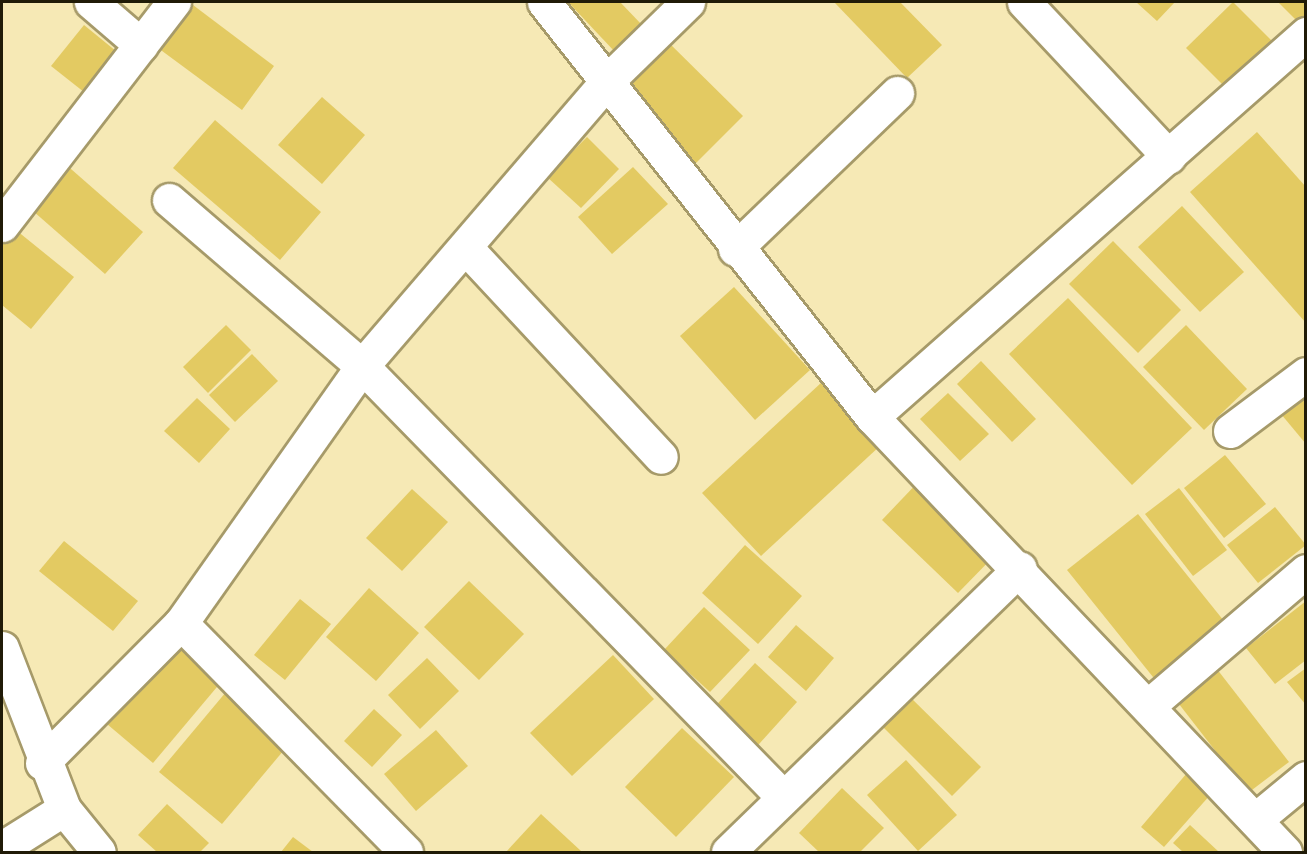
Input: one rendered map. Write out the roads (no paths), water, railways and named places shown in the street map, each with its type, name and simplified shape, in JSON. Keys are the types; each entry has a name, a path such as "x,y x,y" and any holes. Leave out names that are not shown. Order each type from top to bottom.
{"street":[{"path":"91,2 141,45"},
{"path":"2,225 174,2"},
{"path":"544,2 735,249 872,417 1020,568 1285,852"},
{"path":"42,762 182,623 362,366 467,249 605,83 688,2"},
{"path":"1024,2 1168,157"},
{"path":"872,417 1305,34"},
{"path":"735,249 897,93"},
{"path":"169,200 362,366 783,797"},
{"path":"467,249 661,457"},
{"path":"1230,431 1305,374"},
{"path":"728,852 1020,568"},
{"path":"1148,706 1305,571"},
{"path":"182,623 406,852"},
{"path":"2,648 42,762 64,809 99,852"},
{"path":"1255,820 1305,778"},
{"path":"2,848 64,809"}]}
